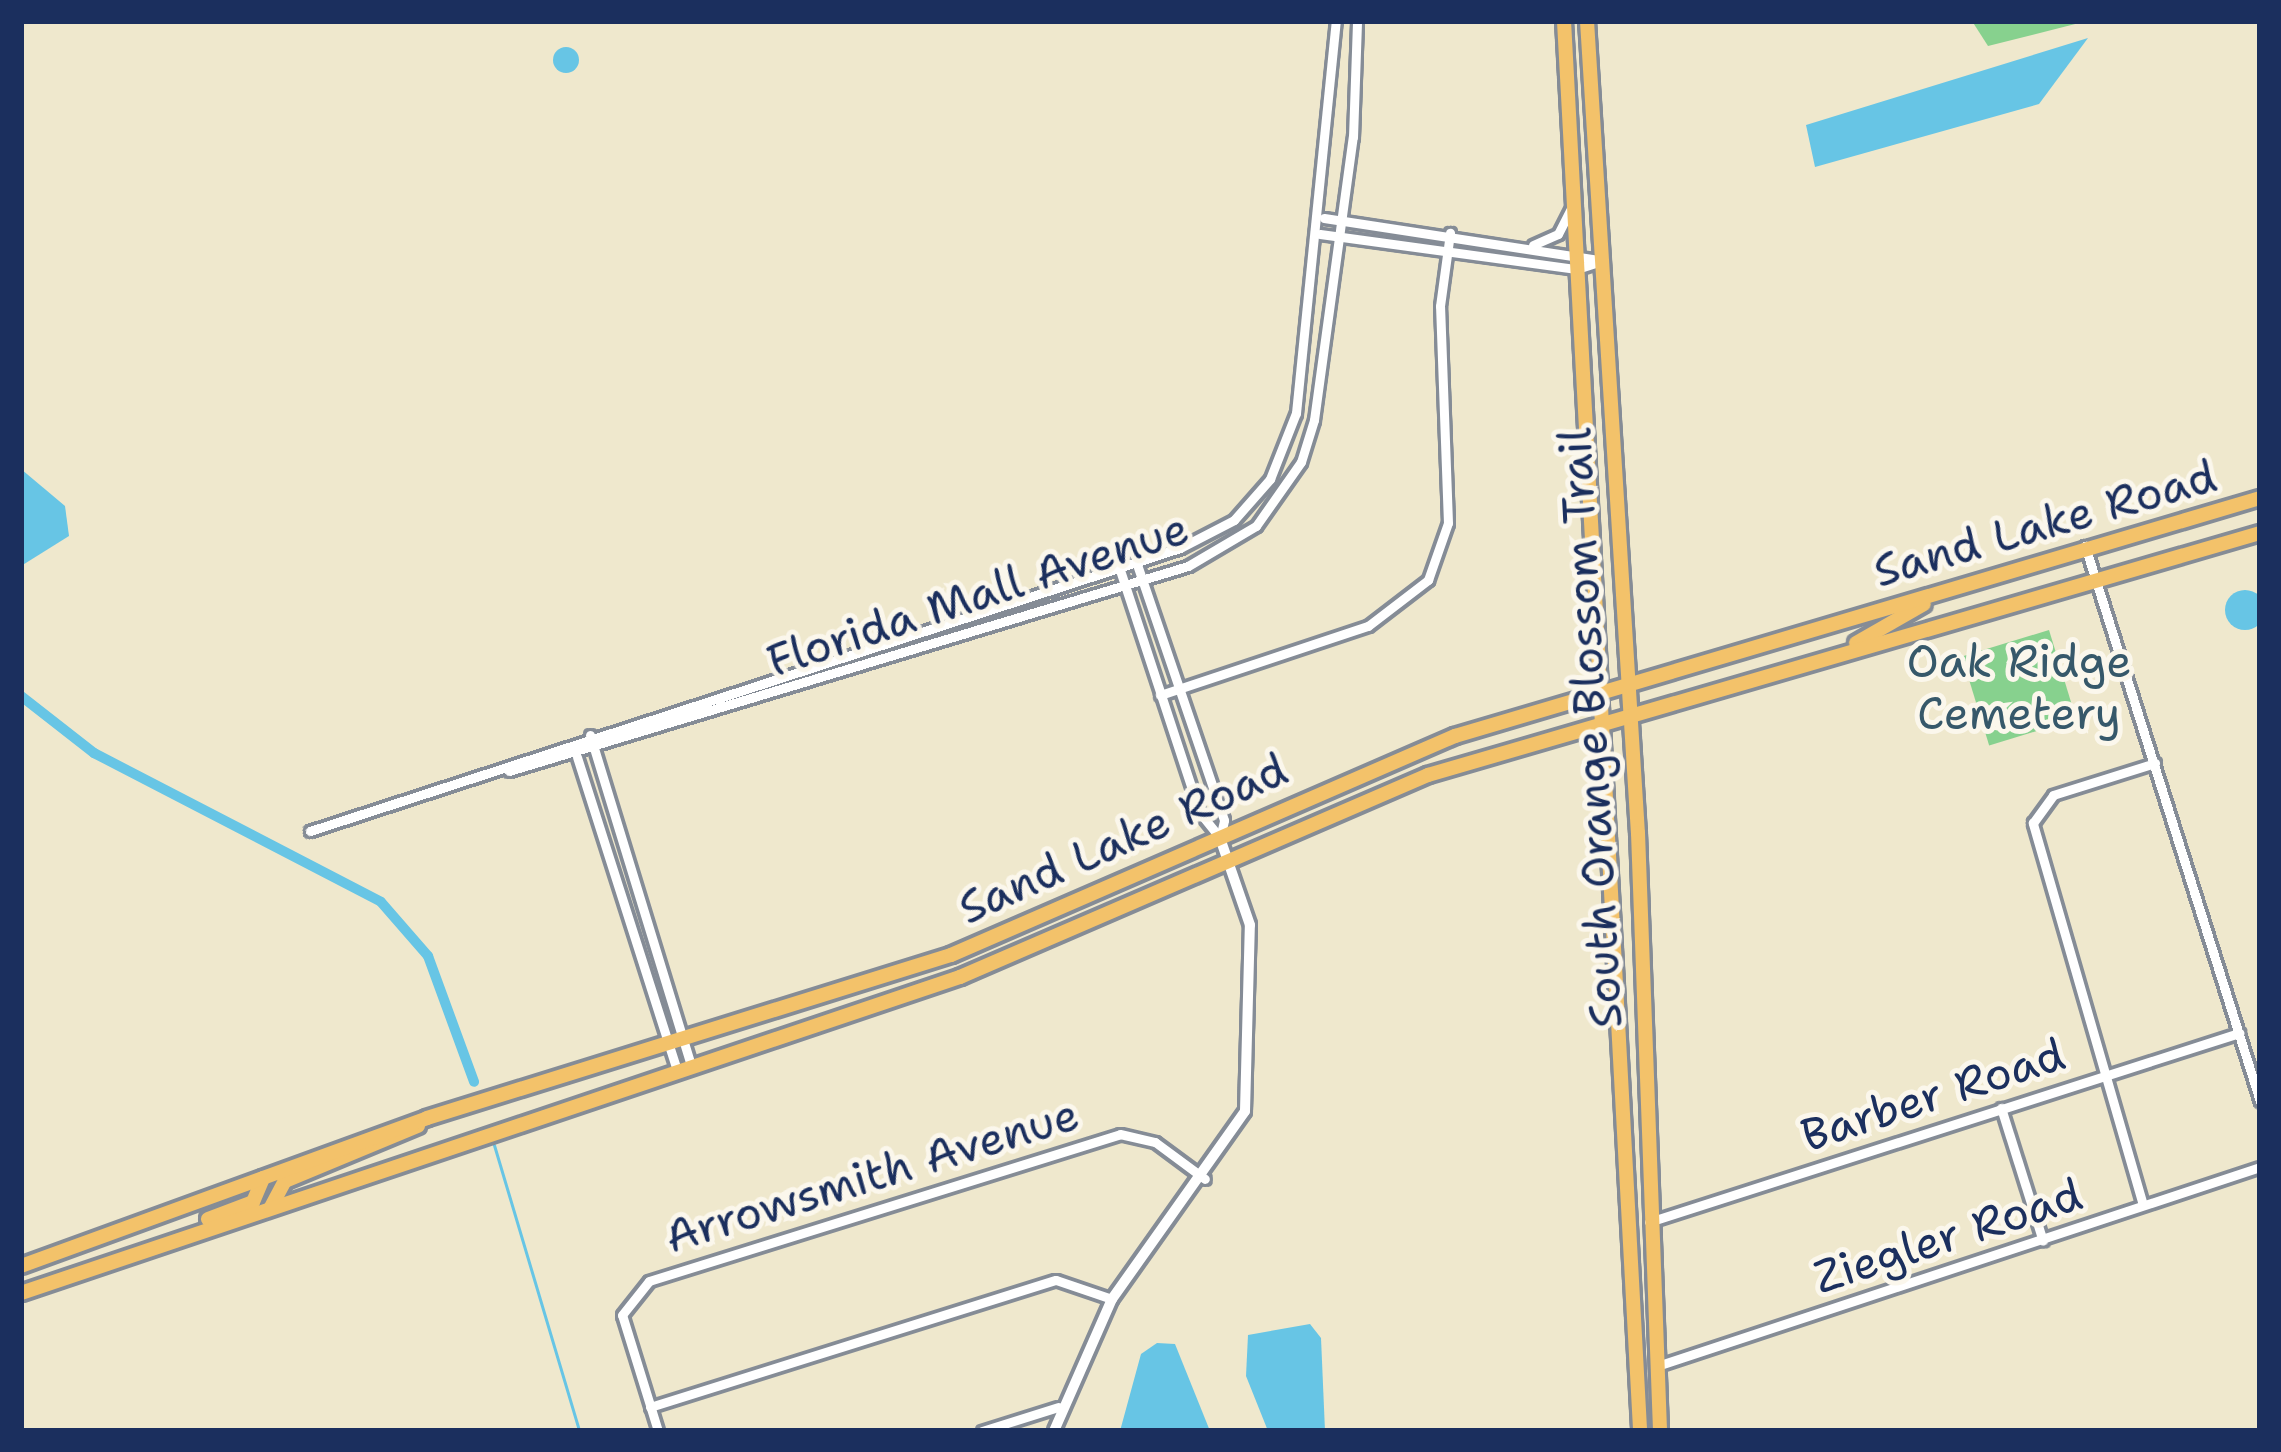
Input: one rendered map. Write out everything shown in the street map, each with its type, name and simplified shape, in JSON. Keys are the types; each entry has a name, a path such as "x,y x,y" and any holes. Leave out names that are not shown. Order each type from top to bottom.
{"main road":[{"name":"South Orange Blossom Trail","path":"1564,21 1640,1431"},
{"name":"South Orange Blossom Trail","path":"1587,21 1629,682 1660,1431"},
{"name":"Sand Lake Road","path":"21,1265 427,1118 1009,933 1384,763 1600,690 2260,498"},
{"name":"Sand Lake Road","path":"21,1293 1015,957 1383,791 1602,719 2260,533"},
{"path":"1853,647 1979,578"},
{"path":"1009,933 1015,957"},
{"path":"271,1207 285,1181 427,1118"},
{"path":"140,1254 253,1202 263,1178"},
{"path":"1628,1198 1649,1222"},
{"path":"1629,1224 1651,1250"}],"street":[{"name":"Florida Mall Avenue","path":"310,831 486,775 574,740 1136,562 1222,528 1270,479 1297,413 1324,218 1336,21"},
{"name":"Florida Mall Avenue","path":"486,775 577,758 1124,586 1232,545 1301,462 1340,237 1358,21"},
{"path":"1530,245 1558,234 1574,205"},
{"path":"1324,218 1530,245 1576,261"},
{"path":"1160,695 1368,626 1429,580 1448,523 1445,252 1450,233"},
{"path":"1320,234 1445,252 1601,261"},
{"path":"2085,546 2260,1101"},
{"path":"1054,1431 1058,1407 1112,1299 1205,1179 1245,1111 1252,1062 1250,926 1220,838 1224,820 1136,562"},
{"path":"1119,567 1206,829 1220,838"},
{"path":"712,696 717,713"},
{"path":"590,735 685,1037 684,1068"},
{"path":"574,740 668,1042 684,1068"},
{"path":"2143,1205 2035,840 2035,810 2156,763"},
{"name":"Barber Road","path":"1649,1222 2239,1033"},
{"path":"2001,1108 2043,1241"},
{"name":"Arrowsmith Avenue","path":"650,1406 625,1300 649,1281 1120,1134 1154,1142 1205,1179"},
{"name":"Ziegler Road","path":"1657,1366 2260,1167"},
{"path":"658,1431 650,1406 1056,1280 1112,1299"},
{"path":"982,1431 1058,1407"}],"green space":[{"path":"1972,21 2087,21 1988,46"},
{"name":"Oak Ridge Cemetery","path":"2049,630 2076,719 1989,746 1962,657"}],"water":[{"path":"2088,38 2039,104 1815,167 1806,125"},
{"path":"566,47 579,60 566,73 553,60"},
{"path":"21,469 65,506 69,536 21,566"},
{"path":"2245,590 2259,596 2265,610 2259,624 2245,630 2231,624 2225,610 2231,596"},
{"path":"1310,1324 1321,1338 1325,1431 1268,1431 1246,1376 1248,1335"},
{"path":"1157,1343 1175,1344 1210,1431 1120,1431 1141,1354"}],"waterway":[{"path":"21,696 94,753 381,902 428,956 474,1082"},
{"path":"494,1145 579,1431"}]}
